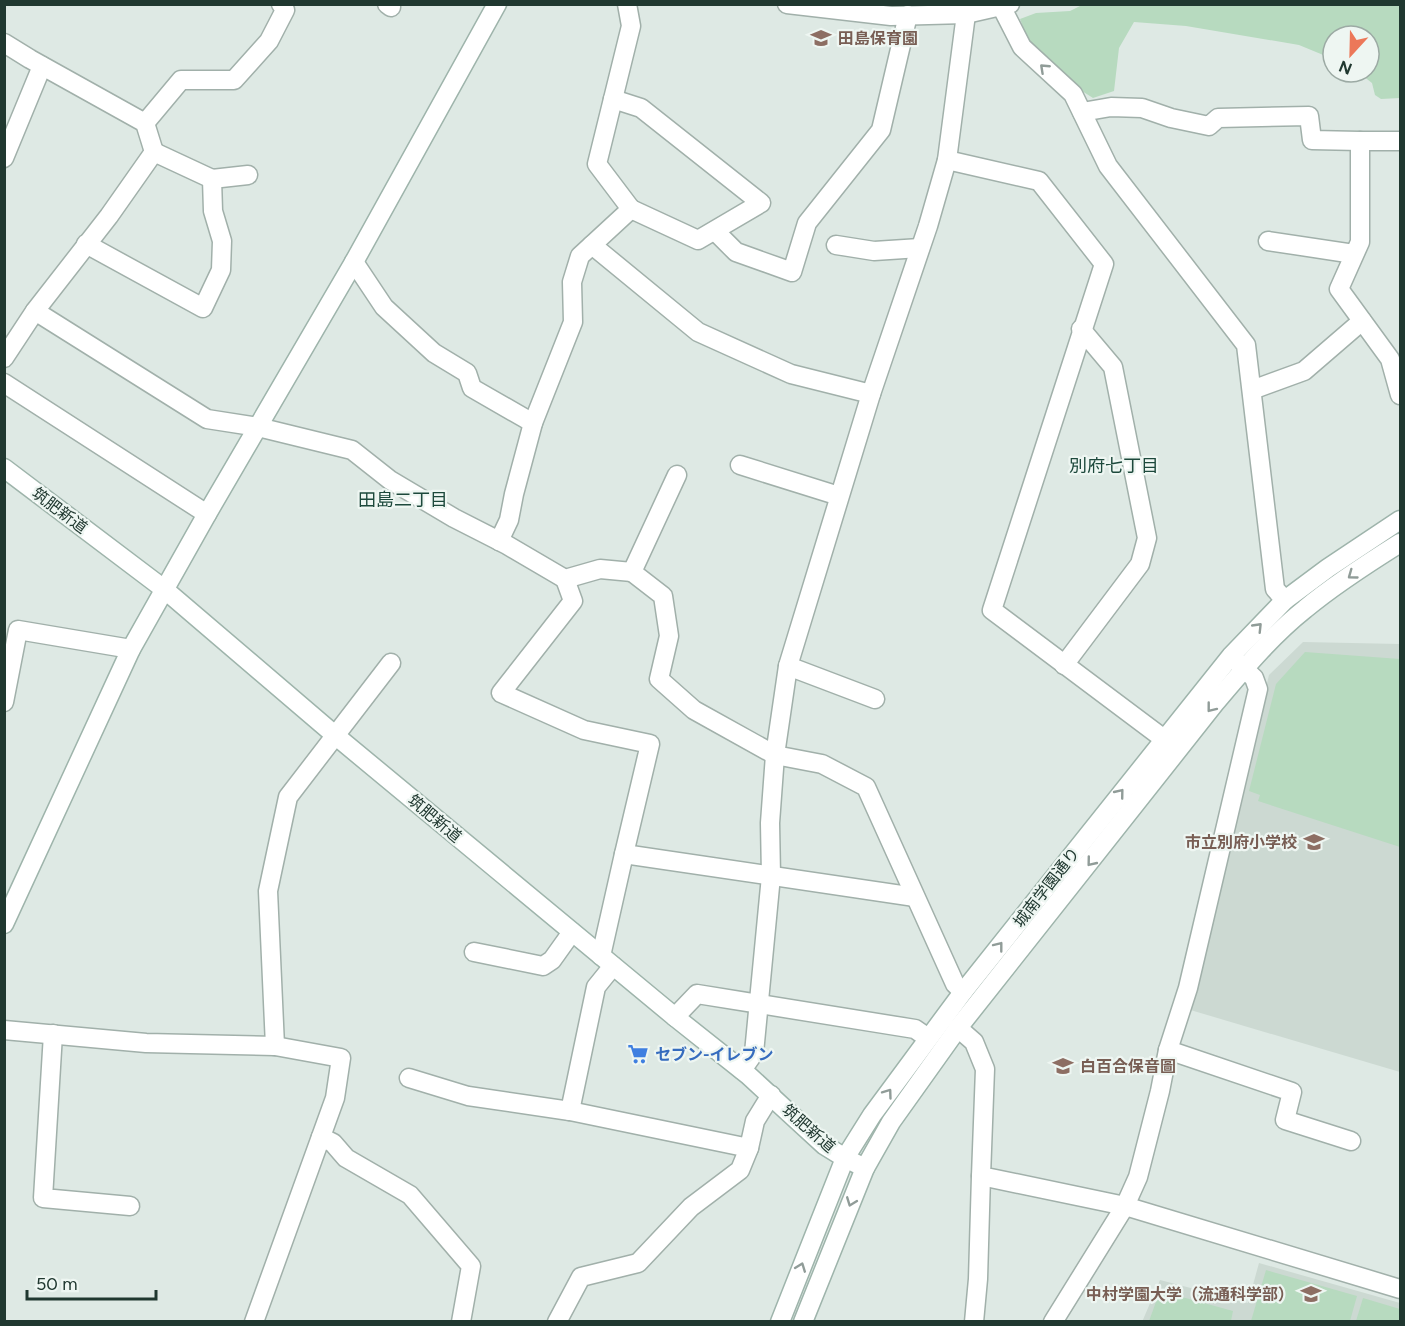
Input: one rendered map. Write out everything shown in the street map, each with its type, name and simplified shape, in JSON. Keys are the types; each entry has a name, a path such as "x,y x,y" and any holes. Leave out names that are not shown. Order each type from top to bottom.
{"street":[{"path":"145,123 181,80 234,80 269,42 285,10 281,4"},
{"path":"4,924 131,649 354,262 497,4"},
{"path":"613,99 641,108 761,203 698,240 631,209 597,164 613,99 631,27 627,4"},
{"path":"787,4 896,12 966,14 999,6 1022,47 1072,94 1108,166 1246,345 1275,589 1285,600"},
{"path":"716,231 736,252 792,272 807,223 881,130 896,12"},
{"path":"742,1070 754,1053 771,876 770,823 775,755 788,666 871,394 928,225 947,160 966,14"},
{"path":"4,43 145,123 154,152 212,178 248,175"},
{"path":"4,158 42,66"},
{"path":"1082,112 1111,107 1142,108 1171,118 1209,126 1218,118 1309,116 1312,140 1401,141"},
{"path":"1360,141 1360,242 1339,289 1390,359 1401,395"},
{"path":"4,358 35,310 110,216 154,152"},
{"path":"947,160 1039,181 1104,264 992,610 1164,739"},
{"path":"86,244 203,308 221,270 222,241 213,211 212,178"},
{"path":"500,541 509,520 533,423 573,322 572,282 580,256 631,209"},
{"path":"1268,241 1354,254"},
{"path":"592,245 698,332 791,374 871,394"},
{"path":"836,245 874,251 920,248"},
{"path":"354,262 384,307 434,353 467,373 472,388 533,423"},
{"path":"35,310 207,419 258,427 352,450 390,480 565,579 573,601 501,693 584,730 650,744 624,854 607,961 596,987 570,1111"},
{"path":"1252,390 1304,371 1362,321"},
{"path":"1064,665 1140,564 1147,538 1113,367 1082,329"},
{"path":"4,383 207,514"},
{"path":"740,465 839,496"},
{"name":"筑肥新道","path":"6,474 164,589 336,736 742,1070 824,1145 865,1168"},
{"path":"632,572 677,475"},
{"name":"城南学園通り","path":"803,1322 865,1168 891,1122 958,1028 1285,600 1328,568 1401,520"},
{"name":"城南学園通り","path":"780,1322 845,1158 872,1115 963,992 1164,739 1238,662 1258,652 1304,609 1363,566 1401,543"},
{"path":"565,579 600,569 632,572 663,596 669,636 659,679 694,710 775,755 822,764 866,787 955,984 963,992"},
{"path":"4,702 18,630 131,649"},
{"path":"1053,1322 1125,1206 1138,1177 1168,1050 1188,988 1258,689 1254,678 1238,662"},
{"path":"275,1046 268,891 288,797 391,663"},
{"path":"788,666 875,699"},
{"path":"624,854 915,897"},
{"path":"474,952 543,966 552,960 572,932"},
{"path":"675,1017 697,994 915,1029 928,1038"},
{"path":"958,1028 974,1042 985,1070 978,1279 974,1322"},
{"path":"4,1030 146,1043 275,1046 341,1058 335,1098 254,1322"},
{"path":"53,1034 43,1198 130,1206"},
{"path":"1168,1050 1292,1092 1285,1120 1351,1141"},
{"path":"409,1078 468,1095 570,1111 749,1148"},
{"path":"557,1322 581,1277 638,1263 691,1207 740,1170 749,1148 755,1120 771,1095"},
{"path":"321,1137 333,1143 346,1158 410,1195 471,1266 461,1322"},
{"path":"981,1176 1125,1206 1401,1289"}],"shaded area":[{"name":"市立別府小学校","path":"1303,642 1400,644 1400,1072 1187,1009 1269,675"},
{"name":"中村学園大学（流通科学部）","path":"1259,1263 1400,1303 1400,1321 1142,1322 1160,1280 1248,1303"}],"green space":[{"path":"1084,4 1400,5 1400,98 1381,99 1375,95 1372,84 1381,84 1381,24 1321,24 1321,54 1299,45 1186,26 1134,22 1119,48 1114,91 1093,98 1071,84 1030,45 1020,19 1036,13 1070,11"},
{"path":"1305,652 1400,659 1400,847 1258,801 1260,795 1249,791 1276,684"},
{"path":"1266,1270 1357,1296 1350,1321 1251,1321"},
{"path":"1160,1291 1233,1311 1231,1321 1149,1321"},
{"path":"1363,1298 1400,1309 1400,1321 1356,1321"}],"place":[{"name":"田島保育園","path":"821,38"},
{"name":"市立別府小学校","path":"1314,842"},
{"name":"セブン-イレブン","path":"638,1054"},
{"name":"白百合保音圖","path":"1063,1066"},
{"name":"中村学園大学（流通科学部）","path":"1311,1294"}],"district":[{"name":"別府七丁目","path":"1114,466"},
{"name":"田島二丁目","path":"403,500"}]}
